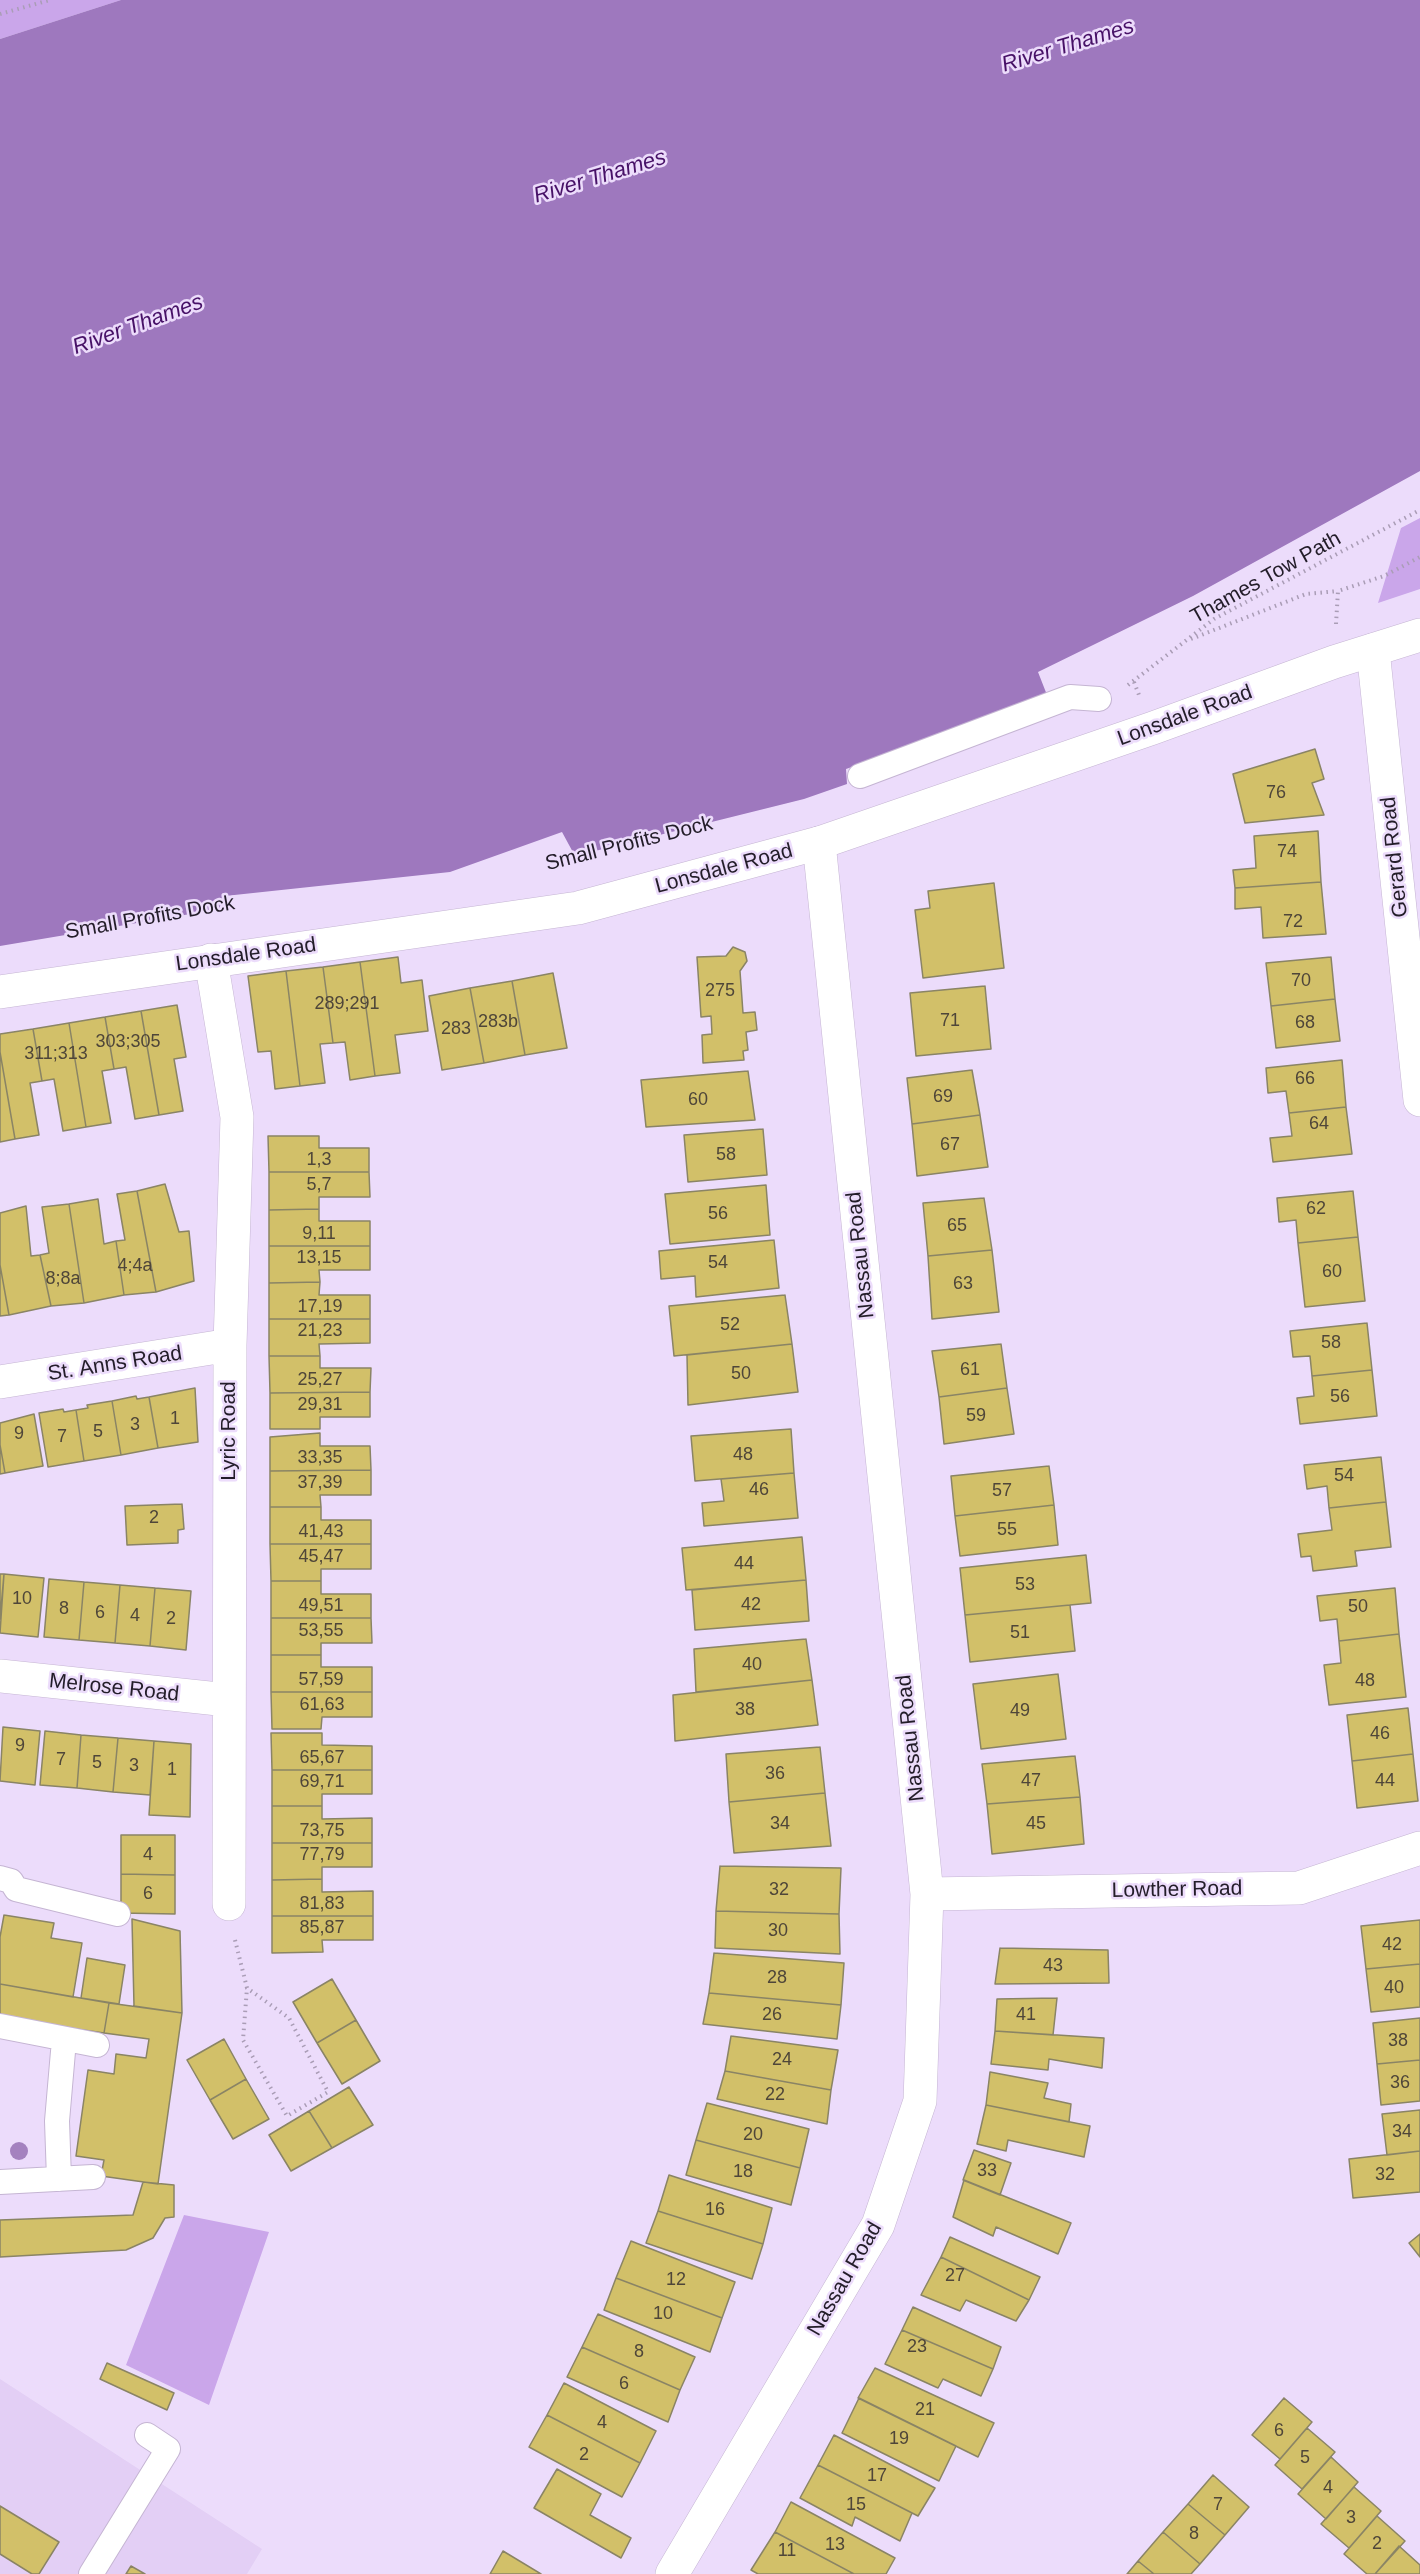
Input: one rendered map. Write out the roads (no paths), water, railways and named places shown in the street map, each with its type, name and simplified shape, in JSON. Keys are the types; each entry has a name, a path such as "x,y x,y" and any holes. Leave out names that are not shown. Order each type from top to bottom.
{"street":[{"name":"Lonsdale Road","path":"0,992 578,908 819,843 1142,732 1334,662 1420,635"},
{"name":"Gerard Road","path":"1373,650 1420,1100"},
{"name":"Nassau Road","path":"672,2574 878,2225 920,2102 927,1894 819,843"},
{"name":"Lyric Road","path":"211,960 237,1118 230,1345 229,1904"},
{"name":"St. Anns Road","path":"0,1382 230,1345"},
{"name":"Melrose Road","path":"0,1676 228,1700"},
{"name":"Lowther Road","path":"927,1894 1299,1888 1420,1848"}],"lane":[{"path":"860,776 1070,697 1099,699"},
{"path":"0,1878 11,1881 16,1889 118,1914"},
{"path":"0,2026 97,2045"},
{"path":"58,2179 57,2121 64,2040"},
{"path":"0,2182 93,2177"},
{"path":"91,2574 168,2449 147,2435"}],"water":[{"name":"River Thames","path":"121,0 1420,0 1420,471 1193,596 1038,672 1047,695 989,720 846,769 847,784 804,799 575,856 562,832 450,872 225,896 226,908 0,946 0,39"}]}
